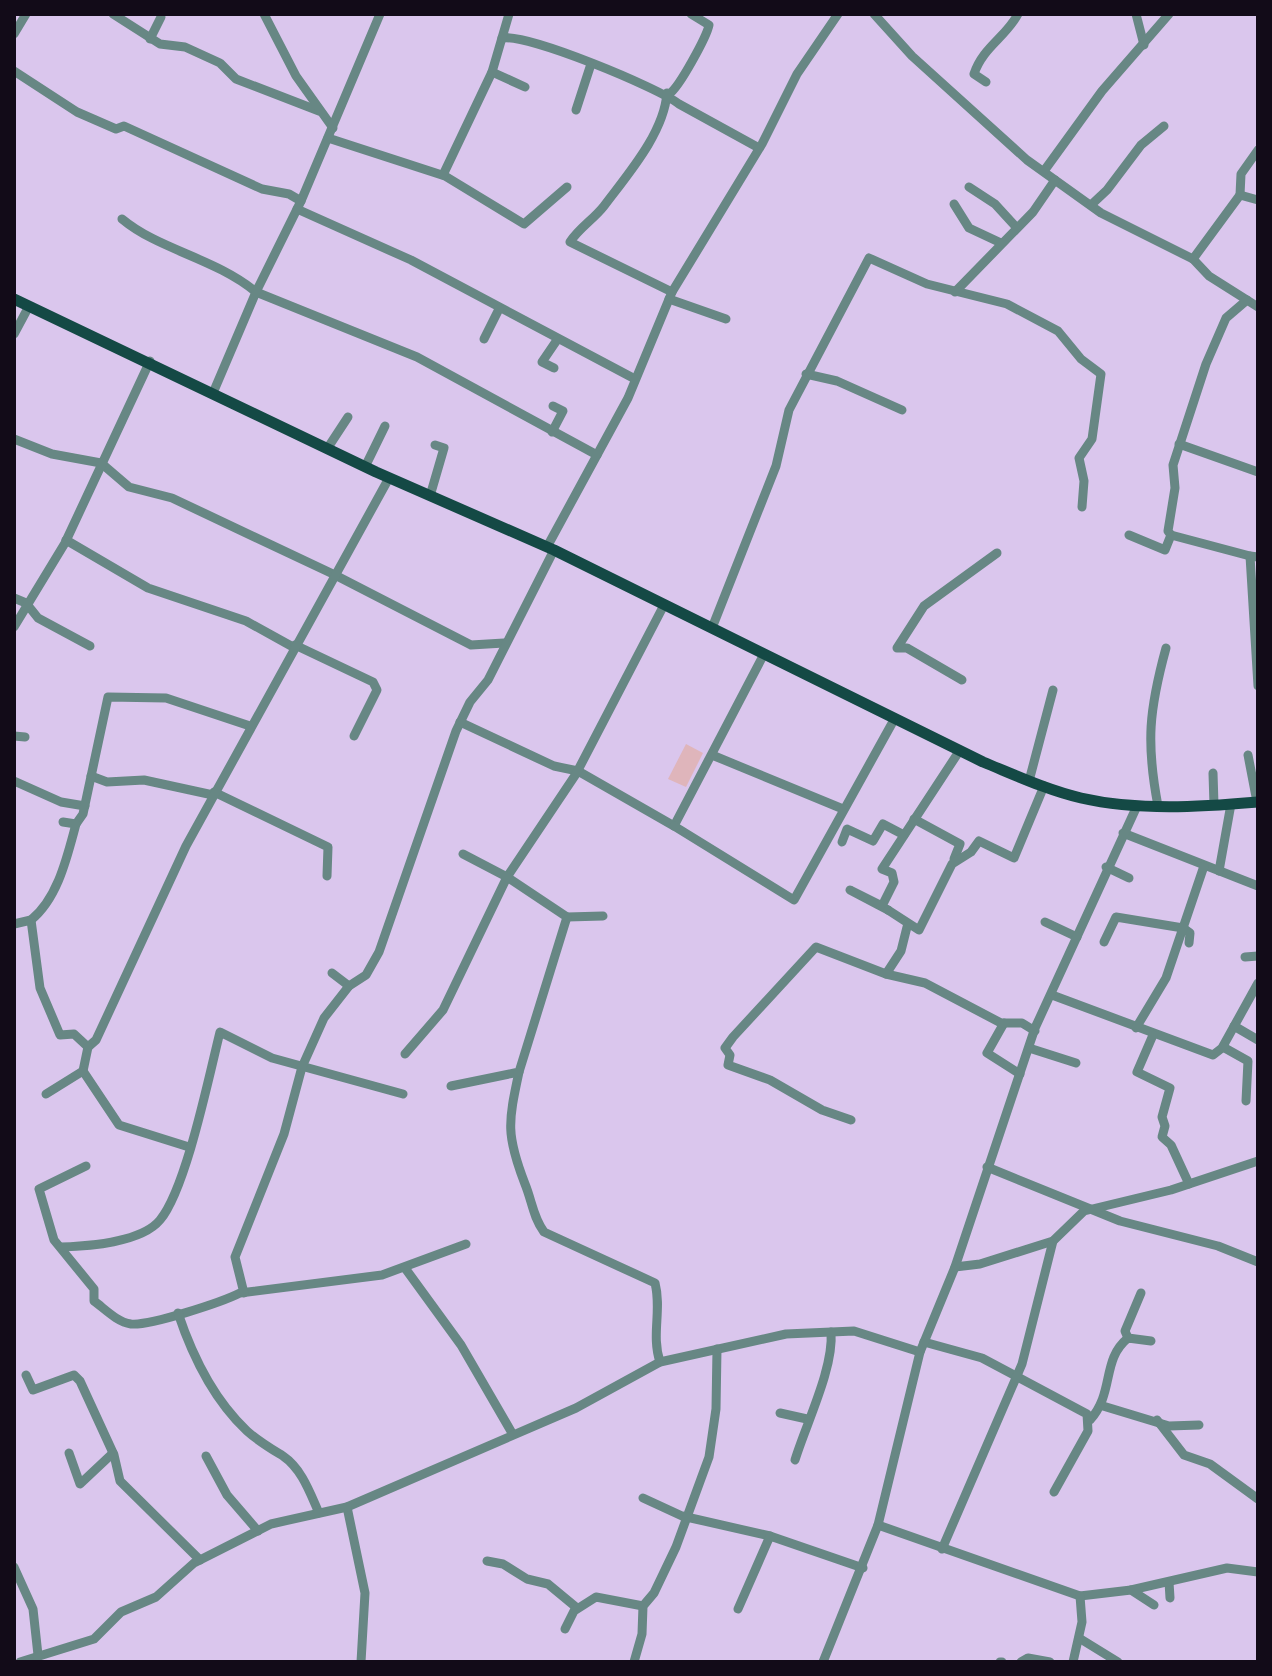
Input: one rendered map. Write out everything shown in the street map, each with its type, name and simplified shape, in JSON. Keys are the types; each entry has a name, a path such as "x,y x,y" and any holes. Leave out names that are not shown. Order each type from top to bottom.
{"main road":[{"path":"14,299 150,361 365,467 551,549 1029,781 1080,798 1137,806 1257,802"}],"street":[{"path":"14,34 26,14"},
{"path":"264,14 319,111 333,128"},
{"path":"213,393 256,292 333,128 380,14"},
{"path":"443,175 492,72 509,14"},
{"path":"691,14 709,25 691,57 686,73 668,94 641,154 604,206 570,242 670,295 726,319"},
{"path":"244,1293 235,1257 284,1134 302,1067 324,1018 349,986 366,975 379,952 460,722 488,680 635,379 670,295 759,148 797,74 838,14"},
{"path":"874,14 971,111 1055,180 1091,205 1193,259 1209,276 1258,307"},
{"path":"986,82 974,74 977,66 988,47 1004,34 1018,14"},
{"path":"1136,14 1144,45"},
{"path":"1044,171 1102,91 1169,14"},
{"path":"117,15 150,39 185,47 220,63 236,79 319,111"},
{"path":"150,39 161,17"},
{"path":"502,38 517,38 668,94 679,104 759,148"},
{"path":"576,110 587,68 591,64"},
{"path":"14,71 90,118 116,129 124,126 155,137 213,168 299,205 411,260 635,379"},
{"path":"492,72 525,87"},
{"path":"1091,205 1107,190 1141,145 1164,126"},
{"path":"328,138 443,175 524,224 567,187"},
{"path":"1193,259 1240,195 1241,174 1258,150"},
{"path":"955,292 1033,212 1055,180"},
{"path":"969,187 995,204 1017,228"},
{"path":"1240,195 1258,200"},
{"path":"954,204 969,228 1001,243"},
{"path":"122,219 139,231 234,275 256,292 417,357 597,455"},
{"path":"712,628 776,466 789,410 869,258 927,284 1007,304 1049,326 1101,374 1092,439 1079,458 1084,481 1082,507"},
{"path":"1247,300 1226,318 1206,364 1173,465 1175,488 1168,531 1171,535 1254,556 1258,686"},
{"path":"14,334 29,306"},
{"path":"484,339 499,309"},
{"path":"554,368 542,362 557,340"},
{"path":"14,627 66,540 150,361"},
{"path":"806,374 837,381 902,410"},
{"path":"552,432 563,411 553,406"},
{"path":"327,449 348,417"},
{"path":"365,467 385,426"},
{"path":"14,439 52,454 101,463 129,487 172,498 333,574 471,645 504,643"},
{"path":"1179,444 1258,472"},
{"path":"430,496 444,448 435,445"},
{"path":"189,1147 119,1125 83,1071 88,1047 96,1040 214,793 389,478"},
{"path":"1129,535 1165,550 1171,535"},
{"path":"66,540 148,588 246,621 373,682 377,690 354,736"},
{"path":"962,680 907,648 897,648 924,606 997,553"},
{"path":"14,598 26,603 38,618 90,646"},
{"path":"405,1054 443,1010 507,877 578,771 664,605"},
{"path":"1158,806 1149,757 1149,718 1166,648"},
{"path":"674,826 764,654"},
{"path":"1029,781 1053,690"},
{"path":"14,924 31,920 44,910 56,886 85,806 108,697 166,698 250,726"},
{"path":"460,722 554,766 578,771 794,900 848,808 895,718"},
{"path":"14,736 25,737"},
{"path":"914,819 960,844 919,930 850,890 882,906 894,882 892,873 882,869 914,819 960,750"},
{"path":"712,755 848,808"},
{"path":"1248,755 1257,802"},
{"path":"1213,773 1214,805"},
{"path":"91,776 107,782 144,780 214,793 328,847 327,876"},
{"path":"14,781 61,802 85,806"},
{"path":"952,864 971,852 979,841 1014,858 1044,786"},
{"path":"1219,871 1231,804"},
{"path":"823,1662 878,1525 922,1347 955,1267 1035,1031 1106,867 1137,806"},
{"path":"63,822 76,824"},
{"path":"842,842 847,829 873,841 883,824 904,835"},
{"path":"1123,833 1258,886"},
{"path":"463,854 507,877 567,917 603,916"},
{"path":"1136,1028 1166,978 1204,866"},
{"path":"1106,867 1129,878"},
{"path":"886,974 901,951 908,923 888,910"},
{"path":"567,917 519,1072 509,1121 513,1159 537,1222 544,1232 655,1283 658,1295 655,1349 660,1362"},
{"path":"1104,942 1116,917 1183,928 1190,933 1189,943"},
{"path":"31,920 40,988 50,1015 60,1035 74,1034 88,1047"},
{"path":"1045,922 1077,937"},
{"path":"851,1120 822,1110 770,1080 728,1065 730,1055 725,1048 816,947 886,974 925,983 1004,1023 1022,1023 1035,1031"},
{"path":"1245,957 1258,956"},
{"path":"332,973 349,986"},
{"path":"1052,995 1213,1055 1223,1047 1258,983"},
{"path":"1004,1023 987,1053 1020,1074"},
{"path":"1234,1026 1258,1040"},
{"path":"61,1247 110,1245 159,1222 179,1184 220,1032 272,1058 403,1094"},
{"path":"1153,1035 1137,1072 1170,1088 1162,1117 1165,1126 1162,1137 1171,1145 1189,1184"},
{"path":"1223,1047 1248,1061 1246,1101"},
{"path":"1029,1048 1076,1063"},
{"path":"46,1094 83,1071"},
{"path":"451,1086 519,1072"},
{"path":"955,1267 980,1264 1053,1241 1084,1211 1189,1184 1258,1161"},
{"path":"86,1166 39,1189 54,1240 94,1289 94,1301 116,1318 131,1324 149,1323 244,1293 382,1275 466,1244"},
{"path":"987,1167 1130,1224 1218,1246 1258,1262"},
{"path":"541,1243 544,1232"},
{"path":"942,1549 1017,1376 1041,1297 1053,1241"},
{"path":"405,1268 461,1345 512,1433"},
{"path":"1128,1338 1125,1331 1141,1293"},
{"path":"178,1313 191,1352 221,1399 245,1430 285,1457 298,1471 319,1513"},
{"path":"20,1662 94,1639 121,1612 156,1597 200,1560 258,1531 347,1507 512,1433 576,1408 660,1362 717,1349 786,1334 854,1331 982,1358 1074,1404 1090,1420"},
{"path":"795,1460 824,1377 832,1346 831,1332"},
{"path":"1128,1338 1151,1341"},
{"path":"1054,1492 1088,1431 1090,1420 1103,1406 1116,1351 1128,1338"},
{"path":"634,1662 642,1634 643,1606 654,1593 676,1547 709,1457 716,1409 717,1349"},
{"path":"26,1375 33,1390 74,1375 80,1381 113,1453 120,1481 200,1560"},
{"path":"1103,1406 1169,1426 1199,1425"},
{"path":"780,1413 807,1419"},
{"path":"1157,1420 1184,1455 1210,1464 1258,1499"},
{"path":"69,1453 80,1484 113,1453"},
{"path":"206,1456 227,1495 258,1531"},
{"path":"643,1498 686,1516 770,1536 863,1568"},
{"path":"347,1507 365,1593 361,1662"},
{"path":"878,1525 1080,1596 1131,1590 1227,1568 1258,1572"},
{"path":"738,1609 770,1536"},
{"path":"487,1561 503,1564 527,1579 548,1584 577,1608"},
{"path":"14,1567 33,1609 38,1655"},
{"path":"1169,1582 1170,1598"},
{"path":"1131,1590 1154,1605"},
{"path":"1073,1662 1082,1622 1080,1596"},
{"path":"565,1629 577,1608 596,1597 643,1606"},
{"path":"1079,1638 1118,1662"},
{"path":"1021,1662 1028,1658 1050,1662"}],"shaded area":[{"path":"686,744 703,753 686,787 668,779"}]}
